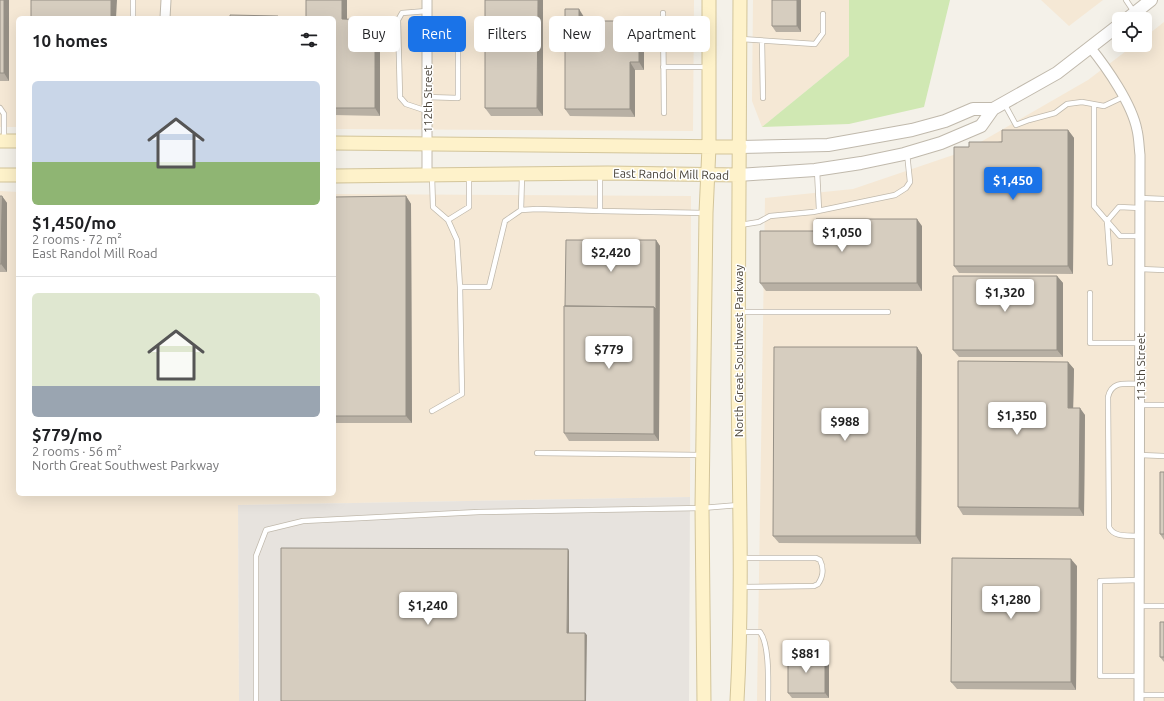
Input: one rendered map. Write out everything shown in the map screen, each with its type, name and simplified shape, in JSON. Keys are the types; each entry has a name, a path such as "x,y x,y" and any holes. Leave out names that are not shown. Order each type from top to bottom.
{"main road":[{"path":"704,701 702,455 706,213 709,147 709,0"},
{"name":"North Great Southwest Parkway","path":"737,701 740,632 738,175 740,147 740,0"},
{"path":"2,141 16,141"},
{"name":"East Randol Mill Road","path":"336,143 740,147"},
{"name":"East Randol Mill Road","path":"336,176 600,173 738,175"},
{"path":"0,175 16,175"}],"street":[{"path":"165,16 166,0"},
{"name":"112th Street","path":"427,0 427,16"},
{"path":"1136,12 1151,0"},
{"name":"East Randol Mill Road","path":"738,175 817,170 861,163 907,153 941,143 981,126 993,109 1057,73 1112,30"},
{"name":"113th Street","path":"1090,47 1105,66 1129,106 1137,130 1140,155 1139,698"},
{"name":"112th Street","path":"427,52 427,144 430,175"},
{"name":"East Randol Mill Road","path":"740,147 828,146 912,130 945,121 973,109 993,109"}],"lane":[{"path":"133,0 133,16"},
{"path":"1126,0 1130,12"},
{"path":"427,11 402,13 398,20 400,97 406,104 427,111"},
{"path":"663,14 664,113"},
{"path":"740,39 815,44 823,32 823,14"},
{"path":"762,41 763,98"},
{"path":"427,97 458,98 458,52"},
{"path":"663,67 709,67"},
{"path":"1004,103 1016,125 1055,113 1067,104 1082,102 1104,106 1123,97"},
{"path":"1094,104 1094,206 1120,236 1140,236"},
{"path":"0,108 4,114 2,141"},
{"path":"738,226 759,222 770,216 819,210 895,195 906,188 910,182 907,153"},
{"path":"817,170 819,210"},
{"path":"600,173 600,211"},
{"path":"522,174 522,210"},
{"path":"430,175 432,208 448,220 456,240 460,287 462,394 432,411"},
{"path":"448,220 469,208 468,175"},
{"path":"1140,198 1164,199"},
{"path":"1110,263 1107,222 1119,208 1140,208"},
{"path":"460,287 490,287 505,221 522,210 537,209 706,213"},
{"path":"1140,268 1164,270"},
{"path":"1090,293 1090,343 1140,343"},
{"path":"738,312 888,312"},
{"path":"1140,384 1121,383 1115,385 1109,392 1108,397 1109,527 1118,535 1140,536"},
{"path":"1140,405 1164,405"},
{"path":"537,453 702,455"},
{"path":"1140,456 1164,456"},
{"path":"256,701 256,556 266,530 303,521 479,512 702,508 739,505"},
{"path":"739,558 816,558 820,560 822,564 823,577 818,584 814,586 740,587"},
{"path":"1139,580 1100,581 1100,676 1139,676"},
{"path":"1139,606 1164,606"},
{"path":"740,632 760,632 764,640 767,649 768,701"},
{"path":"1139,698 1164,695"}],"shaded area":[{"path":"0,0 694,0 694,16 613,16 613,52 694,52 693,131 336,129 336,16 16,16 16,127 0,127"},
{"path":"753,0 849,0 849,56 762,127 752,101"},
{"path":"1041,0 1103,0 1069,26"},
{"path":"1164,22 1164,701 757,701 765,198 853,189 965,151 1088,80 1125,52 1152,52 1152,31"},
{"path":"0,191 16,192 16,496 336,496 336,194 691,196 690,497 238,505 239,701 0,701"},
{"path":"690,497 689,701 239,701 238,505"}],"green space":[{"path":"849,0 950,0 924,107 849,124 762,127 849,56"}],"building":[{"path":"0,0 4,0 4,73 0,73"},
{"path":"31,0 111,0 111,16 31,16"},
{"path":"306,0 342,0 342,19 348,19 348,52 375,52 375,108 336,108 336,16 306,16"},
{"path":"485,0 538,0 538,16 485,16"},
{"path":"772,0 797,0 797,26 772,26"},
{"path":"565,9 579,9 579,16 565,16"},
{"path":"230,15 278,16 230,16"},
{"path":"605,21 613,21 613,52 639,52 639,62 630,62 630,109 565,109 565,52 605,52"},
{"path":"485,52 538,52 537,108 485,108"},
{"path":"1002,130 1068,130 1068,266 954,266 954,147 969,147 969,142 1002,142"},
{"path":"0,196 2,196 1,264 0,264"},
{"path":"406,196 406,416 336,416 336,197"},
{"path":"816,219 917,219 917,283 760,283 760,231 816,231"},
{"path":"566,240 656,240 656,309 654,307 565,306"},
{"path":"953,276 1057,276 1057,350 953,350"},
{"path":"564,306 654,307 654,434 564,433"},
{"path":"774,347 917,347 916,536 773,536"},
{"path":"958,361 1068,362 1068,408 1080,408 1079,508 958,507"},
{"path":"1160,472 1164,472 1164,534 1160,534"},
{"path":"281,548 568,549 567,633 585,633 585,701 281,701"},
{"path":"952,558 1071,559 1071,682 951,682"},
{"path":"1160,622 1164,622 1164,657 1160,657"},
{"path":"788,654 825,655 825,693 788,693"}]}
